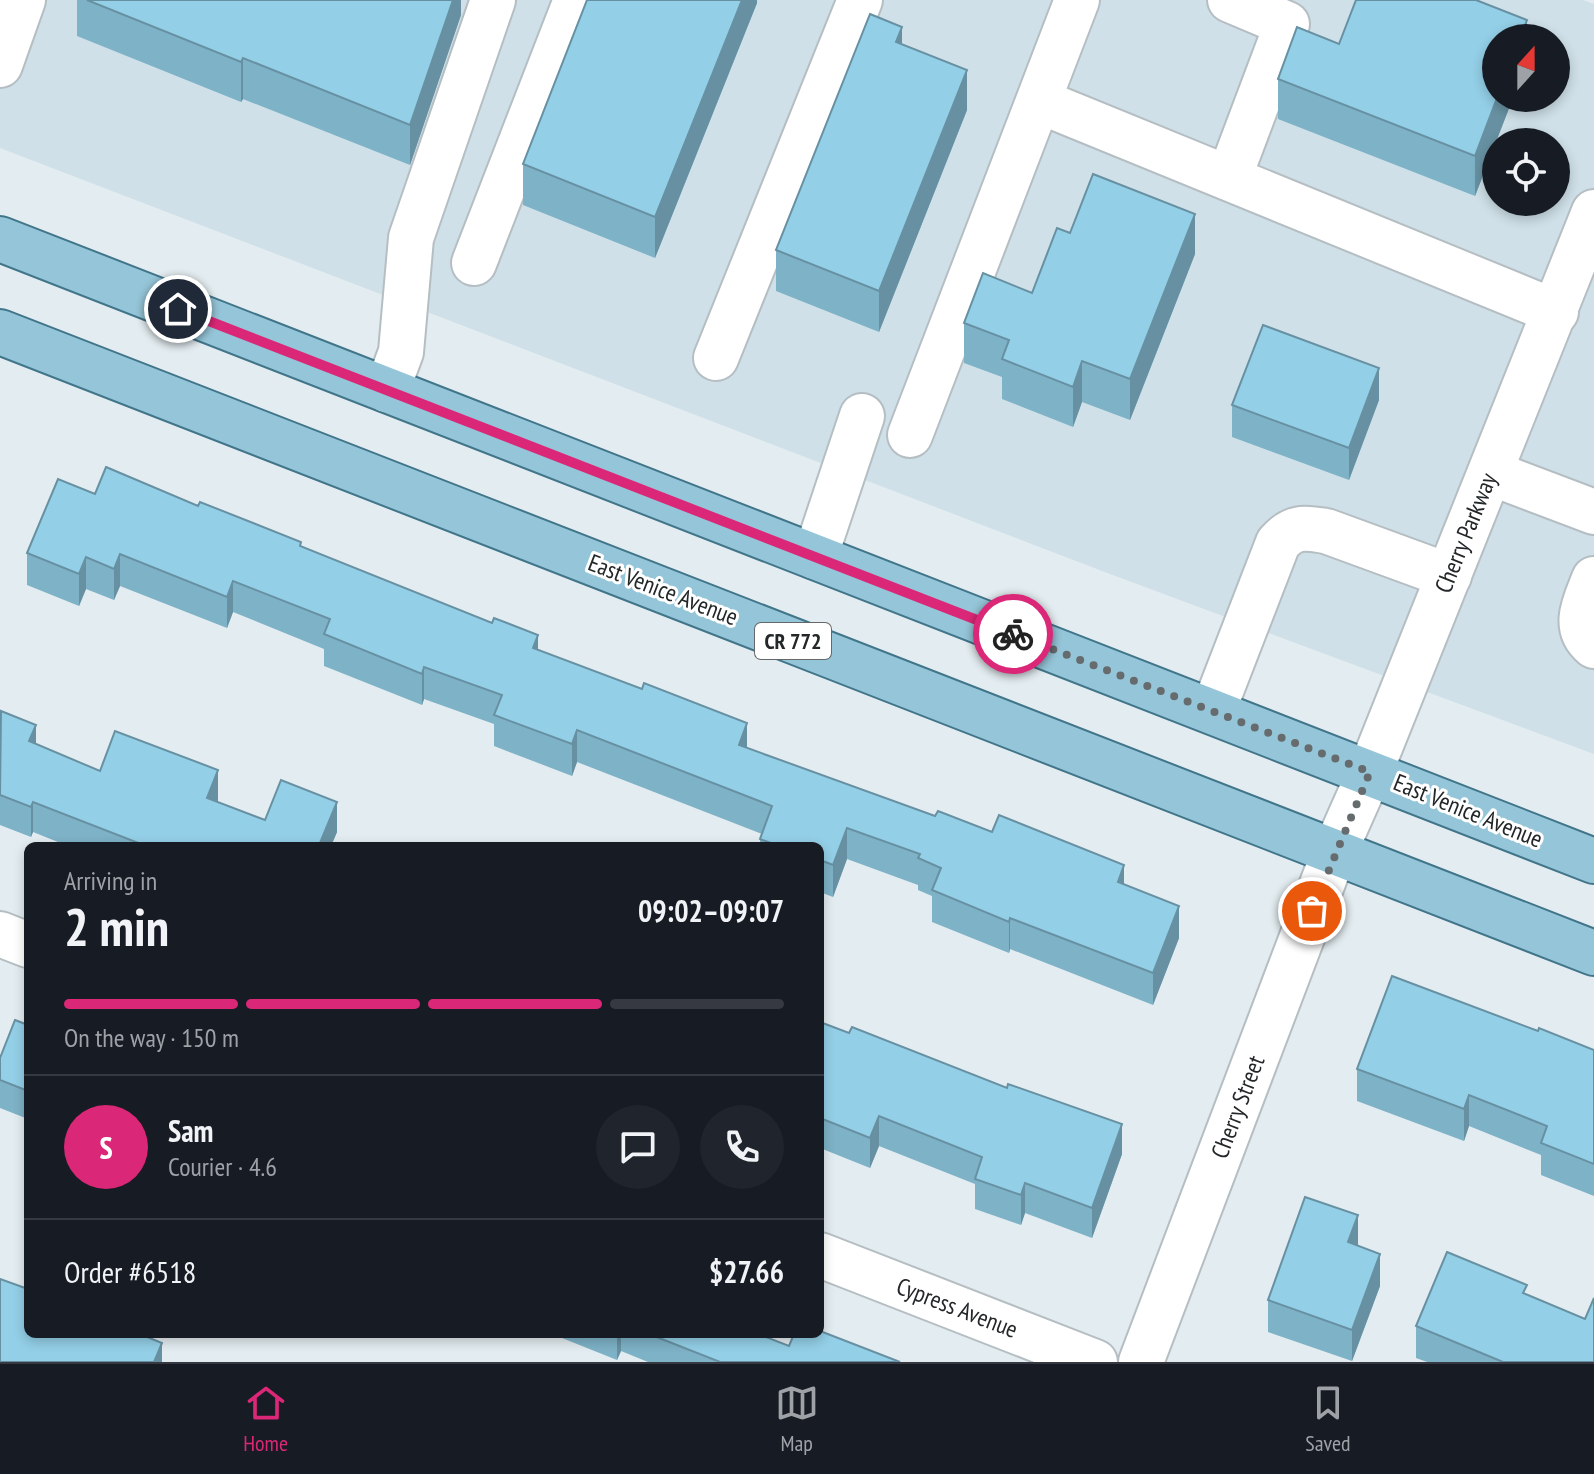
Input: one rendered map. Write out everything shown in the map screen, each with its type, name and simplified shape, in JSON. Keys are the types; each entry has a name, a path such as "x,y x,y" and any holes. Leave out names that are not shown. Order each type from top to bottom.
{"main road":[{"name":"East Venice Avenue","path":"0,239 1594,861"},
{"name":"East Venice Avenue","path":"0,332 1594,953"}],"street":[{"path":"0,65 23,0"},
{"path":"387,390 401,352 411,238 493,0"},
{"path":"474,263 576,0"},
{"path":"716,358 860,0"},
{"path":"910,435 1077,0"},
{"path":"1229,178 1287,24 1230,0"},
{"path":"1039,101 1556,312"},
{"name":"Cherry Parkway","path":"1334,853 1370,772 1556,312 1589,241"},
{"path":"815,557 862,416"},
{"path":"1491,473 1594,512"},
{"path":"1213,711 1278,543 1288,532 1304,528 1326,531 1449,576"},
{"path":"1594,579 1580,616 1585,638 1594,646"},
{"name":"Cherry Street","path":"1141,1362 1334,853"},
{"path":"0,934 24,943"},
{"name":"Cypress Avenue","path":"824,1257 1095,1362"}],"shaded area":[{"path":"0,0 1583,0 1594,4 1594,754 1110,574 0,148"}],"building":[{"path":"87,0 453,0 410,125"},
{"path":"587,0 742,0 655,217 523,164"},
{"path":"1356,0 1476,0 1527,20 1525,24 1482,24 1482,112 1492,112 1486,128 1482,128 1475,156 1278,79 1297,27 1339,44"},
{"path":"870,14 902,27 896,42 967,70 879,291 776,250"},
{"path":"1093,174 1195,214 1130,379 1082,361 1073,387 1002,359 1009,340 964,323 983,273 1032,293 1057,228 1070,233"},
{"path":"1263,325 1379,368 1349,448 1232,405"},
{"path":"106,467 198,506 200,502 301,542 300,546 492,623 494,618 538,635 533,648 642,689 644,683 747,723 739,745 935,816 938,811 992,832 999,815 1124,865 1118,882 1179,906 1153,973 1010,918 1009,922 932,890 941,868 918,858 920,854 847,828 833,865 824,862 824,842 768,842 760,839 772,806 577,730 572,744 494,715 502,695 424,667 422,674 324,634 330,619 233,581 227,597 120,554 114,569 86,557 79,574 27,553 58,479 95,494"},
{"path":"1,711 36,725 29,741 100,771 115,731 218,770 207,798 265,820 281,780 337,802 320,842 136,842 33,802 31,807 0,795"},
{"path":"1392,976 1594,1050 1594,1164 1541,1143 1547,1126 1469,1095 1464,1109 1357,1069"},
{"path":"15,1020 24,1023 24,1089 0,1080 0,1058"},
{"path":"824,1024 849,1033 852,1027 1007,1088 1008,1084 1122,1124 1092,1208 1025,1183 1021,1195 975,1179 982,1157 879,1116 870,1138 824,1120"},
{"path":"1305,1197 1358,1215 1348,1242 1380,1254 1352,1330 1268,1300"},
{"path":"1447,1252 1527,1285 1523,1293 1585,1319 1594,1298 1594,1362 1503,1362 1416,1326"},
{"path":"0,1279 24,1288 24,1338 150,1338 162,1343 154,1362 0,1362"},
{"path":"824,1333 900,1362 720,1362 659,1338 768,1338 789,1346 792,1338 824,1338"}],"way so far":[{"path":"1013,634 1370,772 1312,911"}],"route":[{"path":"178,309 1013,634"}]}
